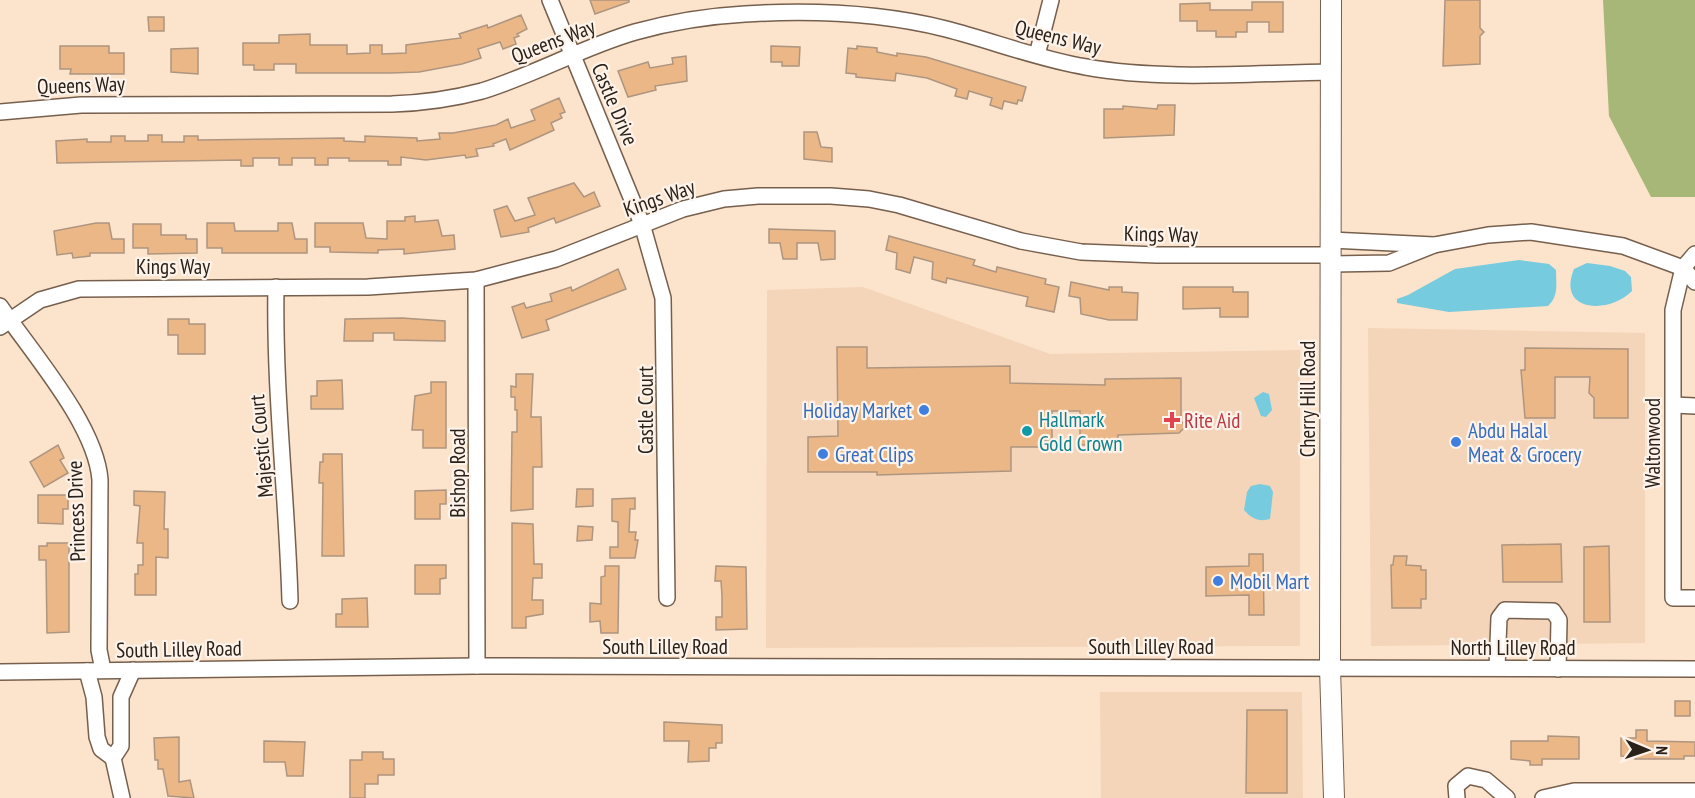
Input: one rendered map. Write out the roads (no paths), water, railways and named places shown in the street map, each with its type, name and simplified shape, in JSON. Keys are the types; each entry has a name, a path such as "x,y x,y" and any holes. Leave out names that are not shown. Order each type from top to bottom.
{"main road":[{"name":"Cherry Hill Road","path":"1331,0 1330,668 1334,798"}],"street":[{"name":"Castle Drive","path":"550,0 642,224"},
{"path":"1037,55 1051,0"},
{"name":"Queens Way","path":"0,112 81,105 426,102 485,90 635,32 718,16 771,13 853,15 905,21 1084,67 1131,72 1332,72"},
{"name":"Kings Way","path":"5,324 40,300 79,289 422,285 476,280 556,259 683,209 724,199 831,196 899,205 1021,240 1081,252 1157,255 1332,253"},
{"name":"Castle Court","path":"642,224 657,269 665,312 667,598"},
{"path":"1332,253 1531,232 1623,246 1683,268 1695,282"},
{"path":"1332,253 1389,263 1434,244"},
{"name":"Waltonwood","path":"1695,254 1683,268 1673,310 1673,598 1695,598"},
{"name":"Bishop Road","path":"476,280 477,666"},
{"name":"Majestic Court","path":"276,287 277,405 287,509 290,601"},
{"name":"Princess Drive","path":"0,306 5,324 84,428 97,457 100,480 99,650 94,697 97,737 101,749 113,758 122,798"},
{"path":"1674,405 1695,406"},
{"path":"1497,668 1499,618 1505,610 1553,611 1559,620 1558,669"},
{"name":"South Lilley Road","path":"0,672 477,666 1330,668"},
{"name":"North Lilley Road","path":"1330,668 1695,669"},
{"path":"113,758 122,746 121,697 133,670"},
{"path":"1457,798 1456,786 1468,776 1486,780 1508,798"},
{"path":"1543,798 1574,791 1695,791"}],"water":[{"path":"1519,260 1549,264 1556,270 1555,294 1548,306 1449,312 1397,303 1397,299 1455,269"},
{"path":"1587,263 1610,266 1625,271 1631,277 1632,291 1611,303 1599,306 1579,301 1572,294 1570,284 1574,269"},
{"path":"1263,392 1269,394 1272,410 1266,417 1261,416 1254,398"},
{"path":"1260,484 1270,486 1273,492 1270,519 1256,519 1244,510 1247,492 1251,486"}],"place":[{"name":"Holiday Market","path":"924,410"},
{"name":"Rite Aid","path":"1172,420"},
{"name":"Hallmark Gold Crown","path":"1027,431"},
{"name":"Abdu Halal Meat & Grocery","path":"1456,442"},
{"name":"Great Clips","path":"823,454"},
{"name":"Mobil Mart","path":"1218,581"}]}
